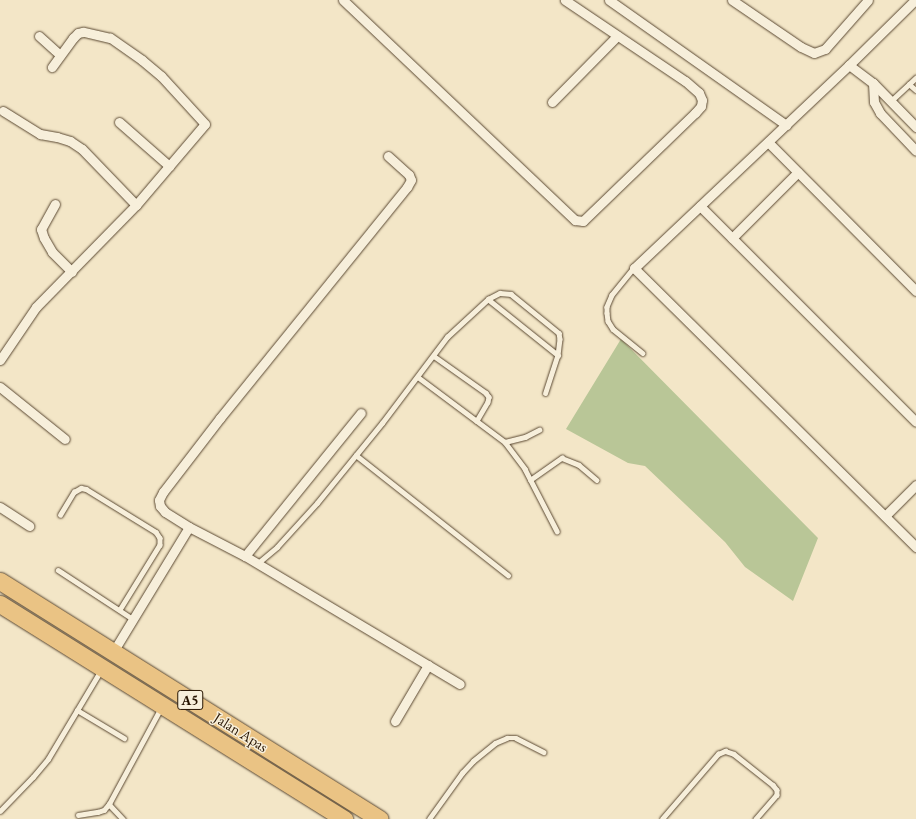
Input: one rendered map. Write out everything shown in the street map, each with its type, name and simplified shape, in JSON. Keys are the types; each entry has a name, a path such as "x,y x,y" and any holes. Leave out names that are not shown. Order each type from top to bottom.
{"highway":[{"name":"Jalan Apas","path":"0,581 379,819"},
{"name":"Jalan Apas","path":"0,604 344,819"},
{"path":"257,742 259,750 288,769 290,774 287,783"}],"street":[{"path":"343,0 576,220 583,221 701,106 702,100 693,87 565,0"},
{"path":"609,0 786,125"},
{"path":"732,0 801,47 814,53 825,49 868,0"},
{"path":"915,0 849,65 634,268 916,547"},
{"path":"0,360 27,319 136,205 205,124 161,76 142,60 110,38 84,32 78,33 52,67"},
{"path":"39,36 60,55"},
{"path":"552,102 617,36"},
{"path":"849,65 873,83 916,127"},
{"path":"873,83 874,102 880,113 916,151"},
{"path":"3,111 40,134 70,141 82,149 136,205"},
{"path":"119,122 169,166"},
{"path":"768,142 916,291"},
{"path":"388,156 409,175 411,180 407,187 249,382 163,492 159,500 160,506 165,512 189,527 245,556 460,684"},
{"path":"732,238 798,172"},
{"path":"55,204 41,229 52,252 72,272"},
{"path":"700,206 916,422"},
{"path":"0,387 65,439"},
{"path":"245,556 361,413"},
{"path":"885,516 916,484"},
{"path":"0,507 29,526"},
{"path":"113,652 189,527"},
{"path":"395,721 428,665"}],"lane":[{"path":"890,101 916,78"},
{"path":"909,84 916,90"},
{"path":"634,268 612,295 607,307 607,314 608,321 614,329 643,353"},
{"path":"257,564 277,547 317,503 418,377 447,338 488,298 500,293 510,294 554,328 560,339 558,355 546,393"},
{"path":"488,298 558,355"},
{"path":"434,356 486,392 489,397 488,402 477,421"},
{"path":"418,377 506,442 518,457 557,531"},
{"path":"506,442 525,437 539,430"},
{"path":"356,455 508,575"},
{"path":"530,480 562,458 579,465 597,480"},
{"path":"60,515 74,492 81,488 86,489 156,532 160,538 160,545 120,610"},
{"path":"58,570 133,618"},
{"path":"0,811 33,778 48,759 102,668"},
{"path":"78,815 104,810 109,804 162,706"},
{"path":"77,710 124,738"},
{"path":"429,819 462,772 495,743 507,738 516,738 544,752"},
{"path":"662,819 718,754 725,751 734,754 773,785 777,790 777,795 756,819"},
{"path":"109,804 123,819"}],"green space":[{"path":"621,339 818,538 793,601 745,567 725,542 645,466 628,463 566,429"}]}
